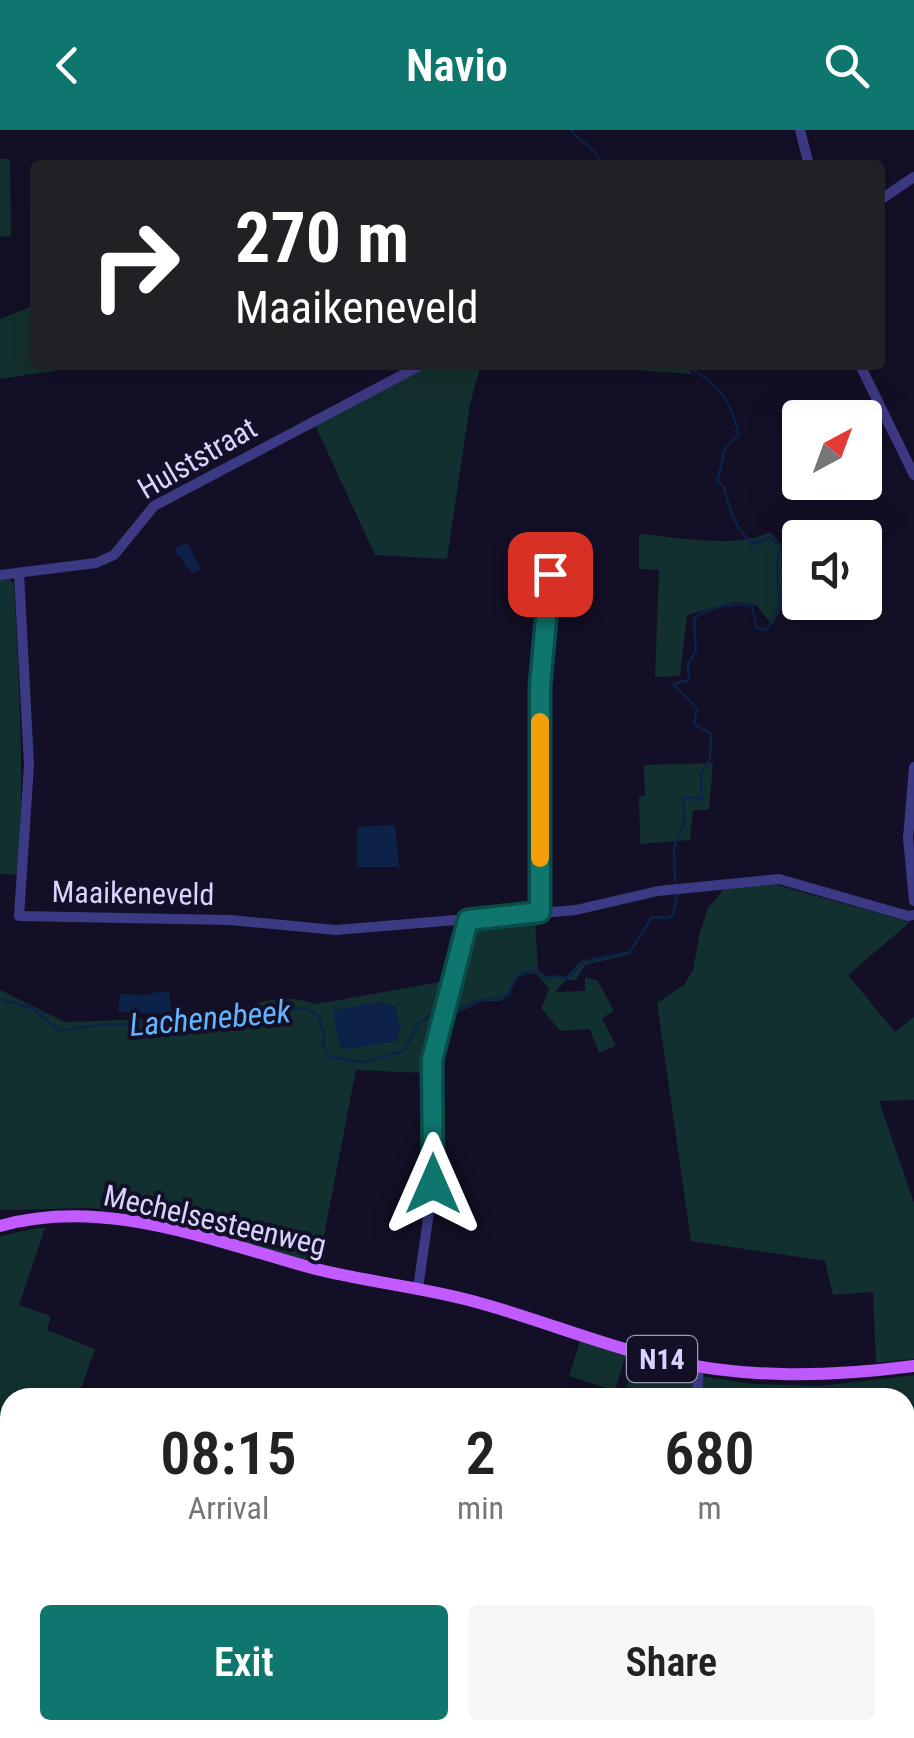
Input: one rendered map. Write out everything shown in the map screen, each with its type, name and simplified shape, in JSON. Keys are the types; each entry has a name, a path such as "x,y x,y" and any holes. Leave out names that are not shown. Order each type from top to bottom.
{"main road":[{"name":"Mechelsesteenweg","path":"0,1229 68,1222 128,1227 319,1276 418,1288 480,1303 650,1356 720,1370 805,1376 914,1366"}],"street":[{"path":"800,130 808,160"},
{"path":"885,197 914,177"},
{"name":"Hulststraat","path":"0,575 96,563 114,555 154,506 412,370"},
{"path":"862,370 914,475"},
{"name":"Maaikeneveld","path":"20,573 29,765 20,916 230,920 336,930 594,908 668,890 779,879 914,915"},
{"path":"540,912 540,686 550,574"},
{"path":"914,766 908,838 914,900"},
{"path":"418,1288 434,1178 432,1060 468,920"},
{"path":"697,1388 698,1366"}],"green space":[{"path":"0,159 10,159 11,236 0,237"},
{"path":"30,307 30,370 59,370 0,379 0,319"},
{"path":"417,370 480,370 470,404 447,559 375,555 315,425"},
{"path":"637,370 689,370 693,374"},
{"path":"770,532 782,546 782,604 772,625 756,605 735,602 687,615 680,676 655,677 659,570 639,569 639,534 724,541"},
{"path":"0,580 14,583 20,729 18,875 0,874"},
{"path":"713,763 709,810 693,810 690,840 640,844 639,797 645,796 644,765"},
{"path":"773,884 910,922 848,975 895,1032 914,1017 914,1100 879,1101 914,1203 914,1359 876,1363 873,1292 833,1295 825,1261 691,1241 657,1003 684,985 693,970 708,908 725,888"},
{"path":"535,920 538,969 546,976 567,976 581,961 630,951 631,954 585,965 576,980 566,980 555,992 585,991 585,977 598,981 614,1011 602,1018 616,1046 599,1053 590,1029 560,1031 541,1008 549,989 537,974 516,978 510,994 500,1001 483,1001 446,1018 474,924"},
{"path":"446,981 425,1073 356,1070 318,1266 144,1216 93,1208 0,1210 0,990 65,1022 150,1019 149,1039 196,1031 240,1031 242,1009 270,1000 297,999 316,1004","holes":["372,1004 396,1041 342,1048 335,1015 347,1008"]},
{"path":"45,1228 19,1305 51,1316 47,1330 95,1349 81,1388 0,1388 0,1236"},
{"path":"580,1341 626,1355 616,1388 569,1376"},
{"path":"636,1358 697,1374 696,1388 626,1388"},
{"path":"914,1375 914,1388 700,1388 701,1376 753,1384 819,1386"}],"water":[{"path":"187,542 201,569 192,573 174,550"},
{"path":"395,825 399,867 357,867 357,827"},
{"path":"169,993 172,1012 168,1014 118,1012 120,994"},
{"path":"379,1002 396,1006 400,1030 396,1041 346,1049 339,1046 333,1010"}],"waterway":[{"name":"Lachenebeek","path":"571,130 599,160"},
{"name":"Lachenebeek","path":"675,882 674,848 685,820 683,800 702,799 701,773 710,758 711,734 694,724 697,709 673,684 689,680 688,664 696,651 694,618 714,608 752,606 757,628 766,630 780,603 777,563 781,546 769,537 753,544 737,525 724,487 717,482 725,449 739,434 735,421 721,393 694,370"},
{"name":"Lachenebeek","path":"450,1013 509,993 516,979 526,972 567,979 584,962 630,952 652,917 673,915 677,895"},
{"name":"Lachenebeek","path":"0,999 34,1009 59,1031 99,1025 228,1022 279,1007 307,1009 318,1015 323,1046 330,1057 362,1062 404,1051 418,1024 435,1012"}],"slow traffic":[{"path":"540,722 540,858"}],"route":[{"path":"433,1184 432,1060 468,920 540,912 540,686 550,574"}]}
